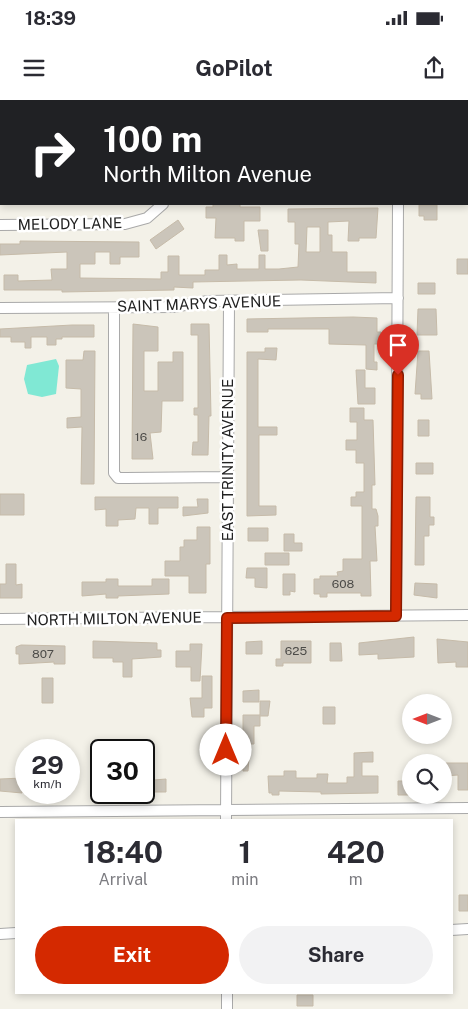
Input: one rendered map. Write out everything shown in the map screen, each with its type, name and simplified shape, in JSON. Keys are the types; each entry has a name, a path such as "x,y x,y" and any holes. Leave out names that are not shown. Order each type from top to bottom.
{"street":[{"name":"MELODY LANE","path":"0,225 124,224 147,218 162,205"},
{"path":"396,616 398,205"},
{"name":"SAINT MARYS AVENUE","path":"0,308 173,308 208,302 398,298"},
{"name":"EAST TRINITY AVENUE","path":"226,815 229,302"},
{"path":"114,308 114,473 118,478 228,477"},
{"name":"NORTH MILTON AVENUE","path":"0,620 468,615"},
{"path":"0,812 226,815 468,808"},
{"path":"453,930 468,929"},
{"path":"0,934 15,934"},
{"path":"227,994 227,1009"}],"shaded area":[{"path":"56,359 59,366 56,394 42,397 28,394 24,379 27,365"}],"building":[{"path":"213,205 240,205 240,207 260,207 260,221 244,221 244,241 235,241 235,238 215,238 216,218 206,218 206,207 213,207"},
{"path":"419,205 437,205 437,220 424,220 424,216 419,216"},
{"path":"378,208 376,238 359,238 359,241 348,241 349,221 328,222 328,235 332,235 332,252 347,252 347,272 376,272 376,283 301,280 193,282 193,288 174,287 174,290 62,292 62,290 4,290 4,275 18,275 18,281 52,280 51,269 67,269 67,252 0,255 0,244 20,244 20,241 139,242 139,257 120,257 120,264 110,264 110,252 95,252 95,264 80,264 80,278 161,279 161,272 168,272 168,256 179,256 179,275 205,275 205,270 219,270 219,255 227,255 227,265 237,264 237,269 259,269 259,255 265,255 265,269 298,267 299,244 295,244 295,222 288,222 288,209","holes":["307,227 320,227 320,252 306,252"]},
{"path":"178,220 184,229 156,249 150,240"},
{"path":"258,230 268,230 268,251 261,251"},
{"path":"457,259 468,259 468,274 457,274"},
{"path":"418,283 435,283 435,294 418,294"},
{"path":"418,309 436,309 437,335 417,335"},
{"path":"377,318 377,332 381,332 381,344 374,344 374,362 377,362 377,370 366,369 366,345 329,344 329,329 268,329 268,332 247,332 247,319"},
{"path":"133,324 158,327 158,351 144,351 144,391 158,391 158,362 173,362 173,352 183,352 183,401 162,401 161,432 150,433 153,459 132,459"},
{"path":"191,324 209,324 211,416 209,416 208,455 192,455 193,442 198,442 198,415 194,415 194,408 198,408 198,335 191,335"},
{"path":"94,325 94,337 62,337 62,339 56,339 56,345 47,345 47,337 31,337 31,348 25,348 25,342 11,342 11,337 0,337 0,329"},
{"path":"265,348 277,348 276,360 258,359 258,427 277,427 277,435 259,435 259,506 276,506 276,515 247,516 247,352 265,352"},
{"path":"84,351 95,351 94,484 81,484 82,427 67,428 67,418 81,417 81,389 66,388 66,360 83,360"},
{"path":"418,351 429,351 432,399 421,399 421,394 415,394"},
{"path":"356,370 365,370 365,388 375,388 375,404 358,404"},
{"path":"350,408 364,408 364,420 373,420 375,485 372,485 372,509 376,509 378,516 378,526 375,526 377,561 370,561 371,596 361,596 361,593 327,593 327,597 320,597 320,594 314,594 314,579 320,579 320,576 338,576 337,572 343,571 343,559 362,559 362,506 351,506 351,497 356,497 356,492 364,492 364,463 356,463 356,450 346,450 346,440 357,440 357,422 350,422"},
{"path":"418,420 429,420 429,436 418,436"},
{"path":"416,463 433,463 433,474 416,474"},
{"path":"0,494 24,494 24,515 0,515"},
{"path":"95,497 178,497 178,508 158,508 158,524 149,524 149,508 136,508 135,519 118,520 118,526 106,526 106,509 95,510"},
{"path":"416,497 430,497 430,517 434,517 434,525 429,525 429,536 424,536 424,565 415,565"},
{"path":"197,499 208,499 208,513 183,516 183,507 198,507"},
{"path":"197,527 210,527 210,564 206,564 206,593 189,593 189,576 165,576 165,561 180,561 180,547 184,547 184,540 197,540"},
{"path":"248,528 268,528 268,541 248,541"},
{"path":"284,534 294,534 294,543 302,543 302,551 284,551"},
{"path":"265,553 289,553 289,565 265,565"},
{"path":"6,564 16,564 16,585 22,584 22,598 0,598 0,584 6,584"},
{"path":"247,568 267,568 267,588 255,587 255,578 246,578"},
{"path":"283,574 295,574 295,592 290,591 290,595 283,595"},
{"path":"106,579 118,579 118,586 152,586 152,579 169,579 169,594 118,596 118,598 106,598 106,594 82,596 82,582 106,582"},
{"path":"415,583 437,584 437,598 414,595"},
{"path":"414,637 414,657 378,659 378,654 359,655 359,643"},
{"path":"437,639 468,642 468,667 456,667 456,662 438,663"},
{"path":"93,641 157,643 157,650 161,650 161,657 132,659 132,677 123,677 123,662 113,662 113,658 93,658"},
{"path":"262,641 262,654 246,654 246,642"},
{"path":"281,641 311,641 311,663 283,663 283,666 276,666 276,659 281,659"},
{"path":"330,643 341,643 342,661 330,661"},
{"path":"190,644 202,644 200,681 191,681 191,667 176,667 176,651 190,651"},
{"path":"21,645 65,646 65,664 54,664 54,662 19,664 19,654 16,654 16,647"},
{"path":"202,676 212,676 212,708 204,708 204,717 192,717 190,698 202,698"},
{"path":"42,678 53,678 53,703 42,703"},
{"path":"259,690 259,702 243,702 243,691"},
{"path":"260,701 270,701 268,716 260,716 260,726 254,726 254,744 250,744 248,771 243,771 243,764 240,764 241,755 243,755 243,715 260,715"},
{"path":"323,707 335,707 335,724 323,724"},
{"path":"373,752 373,762 362,762 362,776 378,776 378,793 321,794 321,792 279,791 279,795 272,795 272,793 269,793 268,776 284,776 284,771 296,771 296,778 317,778 317,774 328,774 327,783 347,783 347,777 354,777 354,753"},
{"path":"452,763 468,763 468,790 458,790 458,775 452,775"},
{"path":"15,778 15,792 0,791 0,779"},
{"path":"166,779 166,792 155,792 155,780"},
{"path":"398,781 402,781 402,795 398,795"},
{"path":"459,895 468,895 468,911 459,911"},
{"path":"297,995 313,995 313,1006 297,1006"}],"route":[{"path":"226,750 227,618 396,616 398,375"}]}
